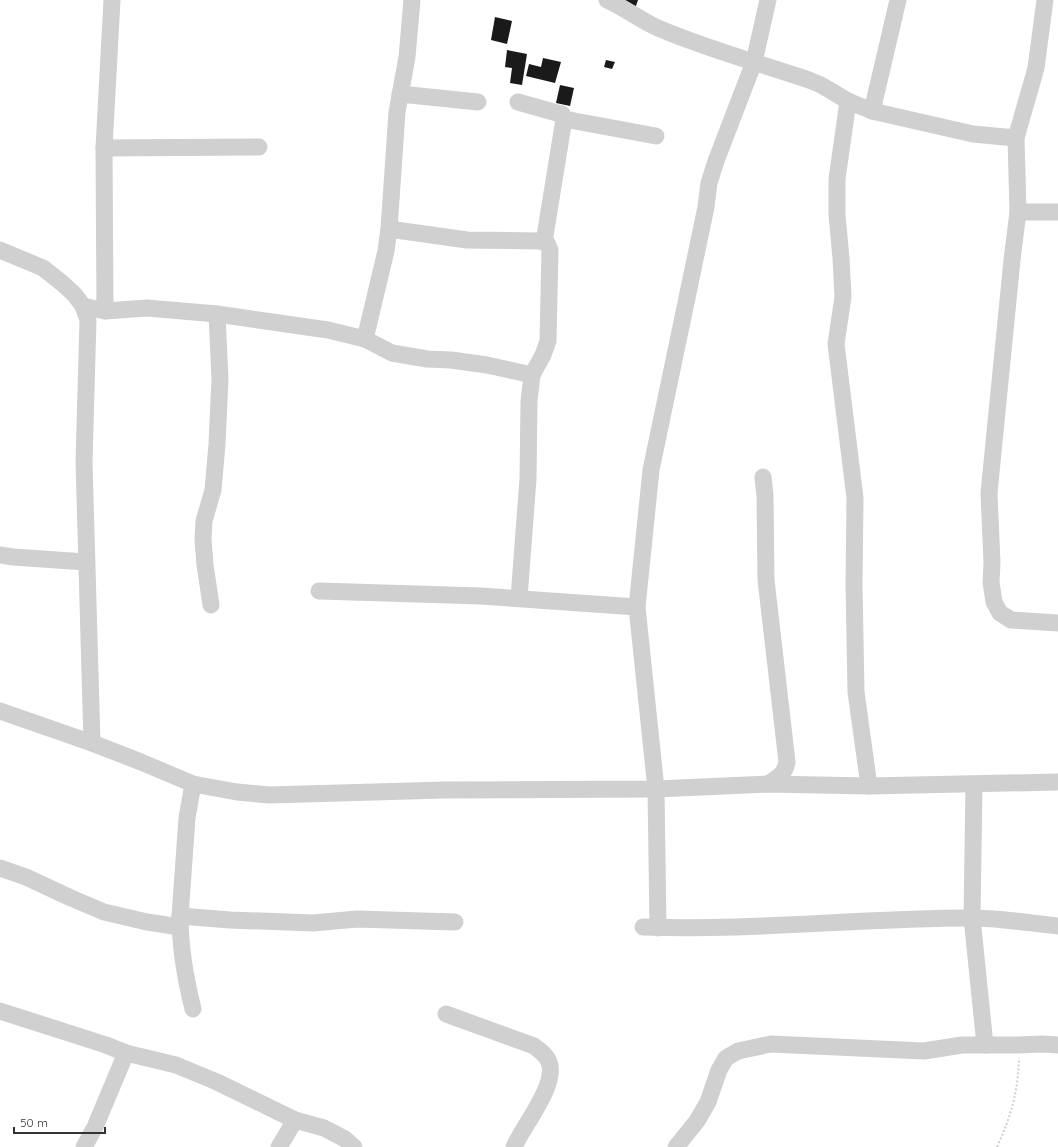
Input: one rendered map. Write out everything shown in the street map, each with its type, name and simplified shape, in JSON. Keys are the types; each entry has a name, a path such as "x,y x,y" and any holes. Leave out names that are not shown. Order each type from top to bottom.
{"street":[{"path":"105,310 104,148 112,0"},
{"path":"365,339 386,251 389,229 397,112 407,57 412,0"},
{"path":"607,0 662,30 821,85 848,101 872,111 974,134 1016,138"},
{"path":"768,0 754,62 709,183 706,207 651,470 637,607 656,789 651,928 788,926 913,919 972,918 1058,926"},
{"path":"872,111 898,0"},
{"path":"1045,0 1036,68 1016,138 1018,212 989,493 992,563 991,582 994,602 1000,613 1011,620 1058,623"},
{"path":"400,94 478,102"},
{"path":"848,101 837,178 837,215 843,297 836,344 855,498 854,585 856,692 869,786"},
{"path":"518,102 562,114 564,119 544,242"},
{"path":"564,119 656,136"},
{"path":"104,148 260,147"},
{"path":"1018,212 1058,212"},
{"path":"389,229 461,240 544,242 550,250 548,341 543,355 532,375 529,401 528,479 519,598"},
{"path":"0,250 42,268 75,295 83,306 88,320 84,462 92,743"},
{"path":"83,306 105,310 147,308 217,314 328,330 354,335 392,353 427,359 452,360 487,365 532,375"},
{"path":"211,605 203,540 204,521 212,490 217,444 220,379 217,314"},
{"path":"763,477 765,496 766,580 783,738 787,762 785,770 779,777 768,784"},
{"path":"0,555 86,562"},
{"path":"319,591 519,598 637,607"},
{"path":"0,711 92,743 193,784 237,792 269,795 444,790 656,789 768,784 869,786 974,785 1058,782"},
{"path":"193,784 187,818 180,922 188,985 193,1008"},
{"path":"974,785 972,918 985,1045"},
{"path":"0,868 26,877 104,912 147,922 230,920 313,923 357,919 455,922"},
{"path":"0,1011 126,1053 176,1065 217,1082 295,1120 324,1128 345,1139 354,1147"},
{"path":"446,1014 534,1046 546,1056 550,1063 551,1073 548,1085 514,1147"},
{"path":"676,1147 697,1121 708,1102 719,1070 726,1058 738,1051 771,1044 924,1051 962,1045 1058,1045"},
{"path":"84,1147 95,1127 126,1053"},
{"path":"279,1147 295,1120"}],"path":[{"path":"997,1147 1012,1108 1018,1082 1018,1045"}],"building":[{"path":"624,0 638,0 636,6 624,3"},
{"path":"495,17 512,21 507,44 491,40"},
{"path":"507,50 527,54 522,85 510,83 512,68 505,67"},
{"path":"543,58 561,62 555,83 526,76 529,64 541,67"},
{"path":"606,60 615,62 612,69 604,67"},
{"path":"560,85 574,88 570,106 556,103"}]}
